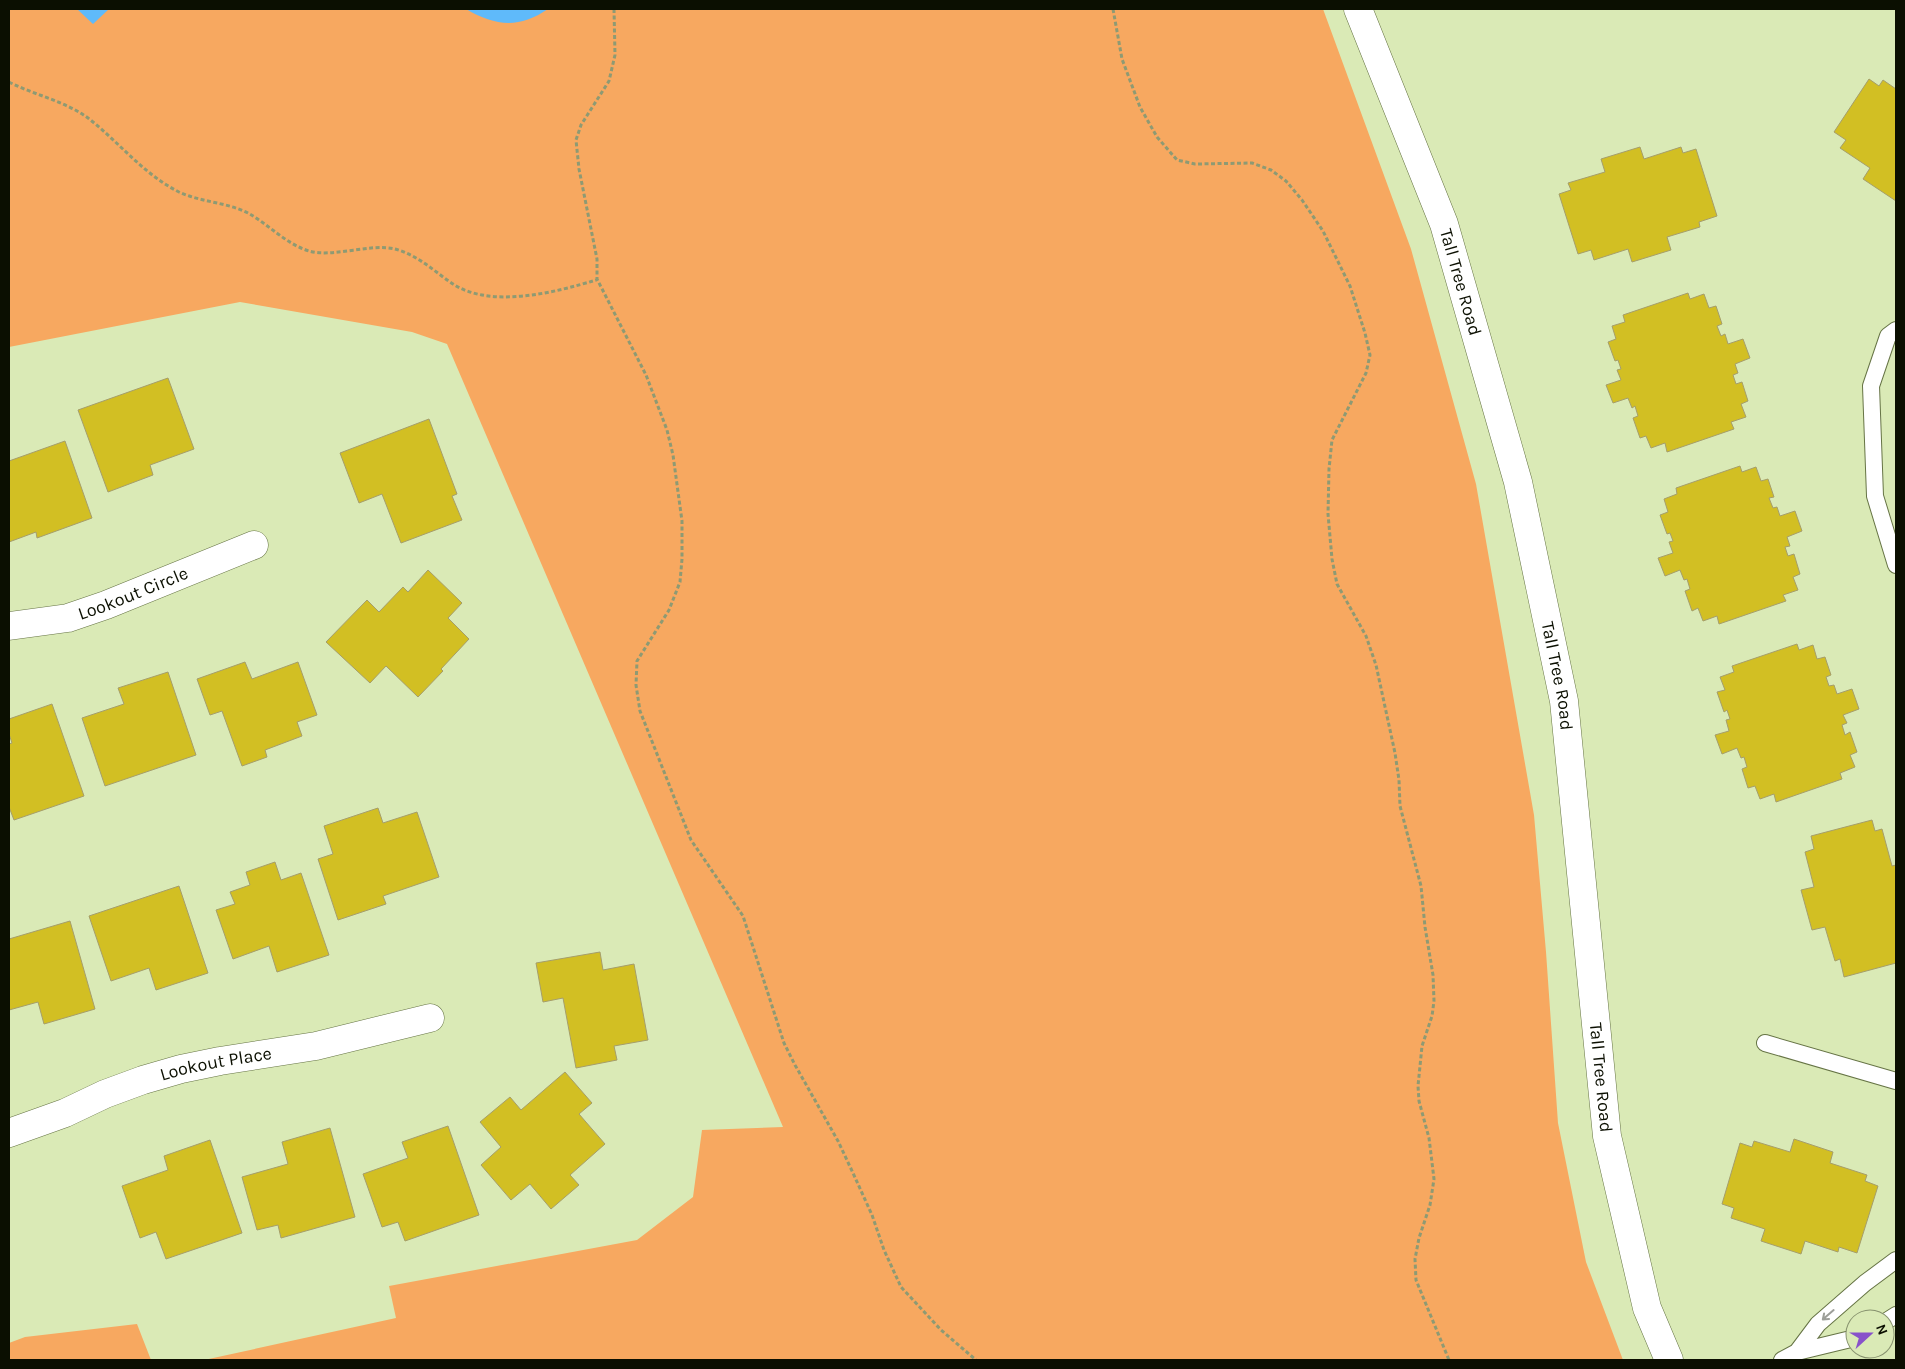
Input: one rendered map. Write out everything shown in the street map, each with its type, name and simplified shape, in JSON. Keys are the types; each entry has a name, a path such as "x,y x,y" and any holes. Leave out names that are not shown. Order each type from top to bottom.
{"street":[{"name":"Tall Tree Road","path":"1358,9 1444,224 1518,482 1564,701 1607,1136 1647,1308 1669,1360"},
{"name":"Lookout Circle","path":"9,626 68,618 106,605 254,545"},
{"name":"Lookout Place","path":"9,1133 65,1113 105,1094 181,1069 316,1046 430,1018"}],"lane":[{"path":"1896,330 1888,336 1871,386 1875,496 1896,566"},
{"path":"1764,1043 1896,1081"},
{"path":"1799,1356 1818,1324 1865,1283 1896,1260"},
{"path":"1782,1360 1845,1341"}],"path":[{"path":"614,9 615,54 609,81 581,125 576,140 579,169 597,259 597,280 646,375 667,430 673,456 682,521 680,582 669,610 637,661 636,690 640,710 691,840 743,916 784,1043 854,1172 884,1250 901,1287 941,1330 976,1360"},
{"path":"1113,9 1122,59 1140,107 1157,137 1177,160 1195,164 1252,164 1271,170 1286,181 1324,231 1350,286 1365,333 1370,355 1366,373 1332,440 1328,514 1332,559 1337,584 1366,636 1376,665 1395,753 1400,806 1421,886 1433,976 1434,1001 1432,1016 1422,1046 1418,1070 1418,1086 1419,1101 1429,1138 1434,1179 1430,1205 1419,1238 1415,1259 1416,1280 1449,1360"},
{"path":"9,82 64,105 87,118 151,176 180,192 246,212 299,247 311,252 394,248 427,265 455,286 484,296 513,298 568,288 597,280"}],"shaded area":[{"path":"9,9 1323,9 1411,249 1476,484 1534,815 1558,1123 1586,1262 1623,1360 204,1360 396,1318 389,1286 637,1240 693,1197 702,1130 783,1127 447,344 412,332 240,302 9,347"},
{"path":"137,1324 151,1360 9,1360 9,1343 25,1337"}],"water":[{"path":"77,9 109,9 93,24"},
{"path":"466,9 548,9 527,20 507,23 487,19"}],"building":[{"path":"1869,79 1879,86 1883,80 1896,89 1896,201 1863,179 1870,168 1840,148 1846,140 1834,132"},
{"path":"1640,147 1644,159 1681,147 1683,153 1696,149 1717,216 1699,222 1700,227 1667,237 1671,250 1632,262 1628,249 1594,260 1591,250 1578,254 1559,194 1571,190 1568,183 1605,172 1601,159"},
{"path":"1688,293 1690,299 1704,294 1709,308 1716,306 1722,324 1717,326 1721,336 1725,334 1728,344 1743,339 1750,358 1735,364 1738,373 1733,375 1736,384 1742,382 1748,401 1741,404 1746,417 1731,422 1734,429 1667,452 1665,443 1651,448 1646,436 1640,438 1633,418 1638,416 1635,406 1632,408 1628,398 1613,403 1606,385 1621,380 1617,370 1621,369 1618,360 1615,361 1608,342 1616,339 1612,326 1625,322 1623,315"},
{"path":"168,378 194,449 150,465 153,475 108,492 78,410"},
{"path":"429,419 457,494 452,496 462,520 401,543 382,494 359,503 340,453"},
{"path":"65,441 92,518 37,538 36,532 9,542 9,461"},
{"path":"1740,466 1742,472 1756,467 1761,481 1768,479 1774,497 1769,498 1773,508 1777,507 1780,516 1795,511 1802,531 1787,537 1790,546 1785,547 1788,556 1794,554 1800,574 1793,577 1798,590 1783,595 1786,601 1719,624 1717,616 1703,621 1698,608 1692,611 1685,591 1690,589 1687,579 1684,580 1680,570 1665,576 1658,558 1673,553 1669,542 1673,541 1670,533 1667,534 1660,515 1668,512 1664,499 1677,494 1676,488"},
{"path":"428,570 462,603 448,618 469,639 441,669 443,671 418,697 386,666 370,683 326,642 367,600 379,612 403,587 408,592"},
{"path":"1797,644 1799,650 1813,645 1817,659 1825,657 1831,675 1826,677 1829,686 1834,685 1837,694 1852,689 1859,709 1843,715 1847,723 1842,725 1845,735 1850,732 1857,752 1850,755 1855,767 1840,773 1842,779 1776,802 1774,794 1760,799 1755,786 1748,788 1742,769 1747,767 1744,757 1741,758 1737,748 1722,754 1715,735 1729,731 1726,720 1730,719 1727,710 1724,712 1717,692 1725,690 1720,677 1734,672 1732,666"},
{"path":"245,662 252,679 298,662 317,715 297,722 302,736 265,750 267,757 242,766 222,711 210,715 197,679"},
{"path":"168,672 196,755 105,786 82,718 124,704 118,688"},
{"path":"52,704 84,796 14,820 9,807 9,744 12,743 9,734 9,719"},
{"path":"378,808 383,823 417,812 439,877 383,896 386,904 338,920 318,859 333,854 324,826"},
{"path":"1872,820 1875,831 1882,829 1892,866 1896,865 1896,963 1844,977 1840,959 1835,961 1825,927 1812,930 1801,890 1814,887 1805,852 1814,849 1811,836"},
{"path":"275,862 281,880 301,873 329,955 277,972 269,946 233,959 216,910 235,904 230,892 250,885 246,872"},
{"path":"179,886 208,973 156,990 149,968 111,981 89,916"},
{"path":"70,921 95,1009 44,1024 38,1002 9,1010 9,939"},
{"path":"600,952 603,970 634,964 648,1040 614,1046 617,1060 576,1068 563,998 543,1002 536,963"},
{"path":"565,1072 592,1103 579,1114 605,1144 570,1175 579,1185 551,1209 530,1184 511,1200 481,1165 501,1147 480,1122 510,1097 521,1110"},
{"path":"448,1126 479,1215 405,1241 398,1222 382,1227 363,1174 408,1158 402,1142"},
{"path":"330,1128 355,1217 281,1238 278,1225 257,1230 242,1177 288,1164 282,1142"},
{"path":"1794,1139 1833,1152 1830,1163 1867,1175 1865,1181 1878,1186 1857,1253 1839,1247 1838,1252 1805,1241 1801,1254 1761,1241 1765,1229 1731,1218 1734,1208 1722,1204 1740,1143 1752,1147 1754,1141 1790,1152"},
{"path":"210,1140 242,1233 166,1259 156,1232 140,1238 122,1186 168,1170 164,1156"}]}
